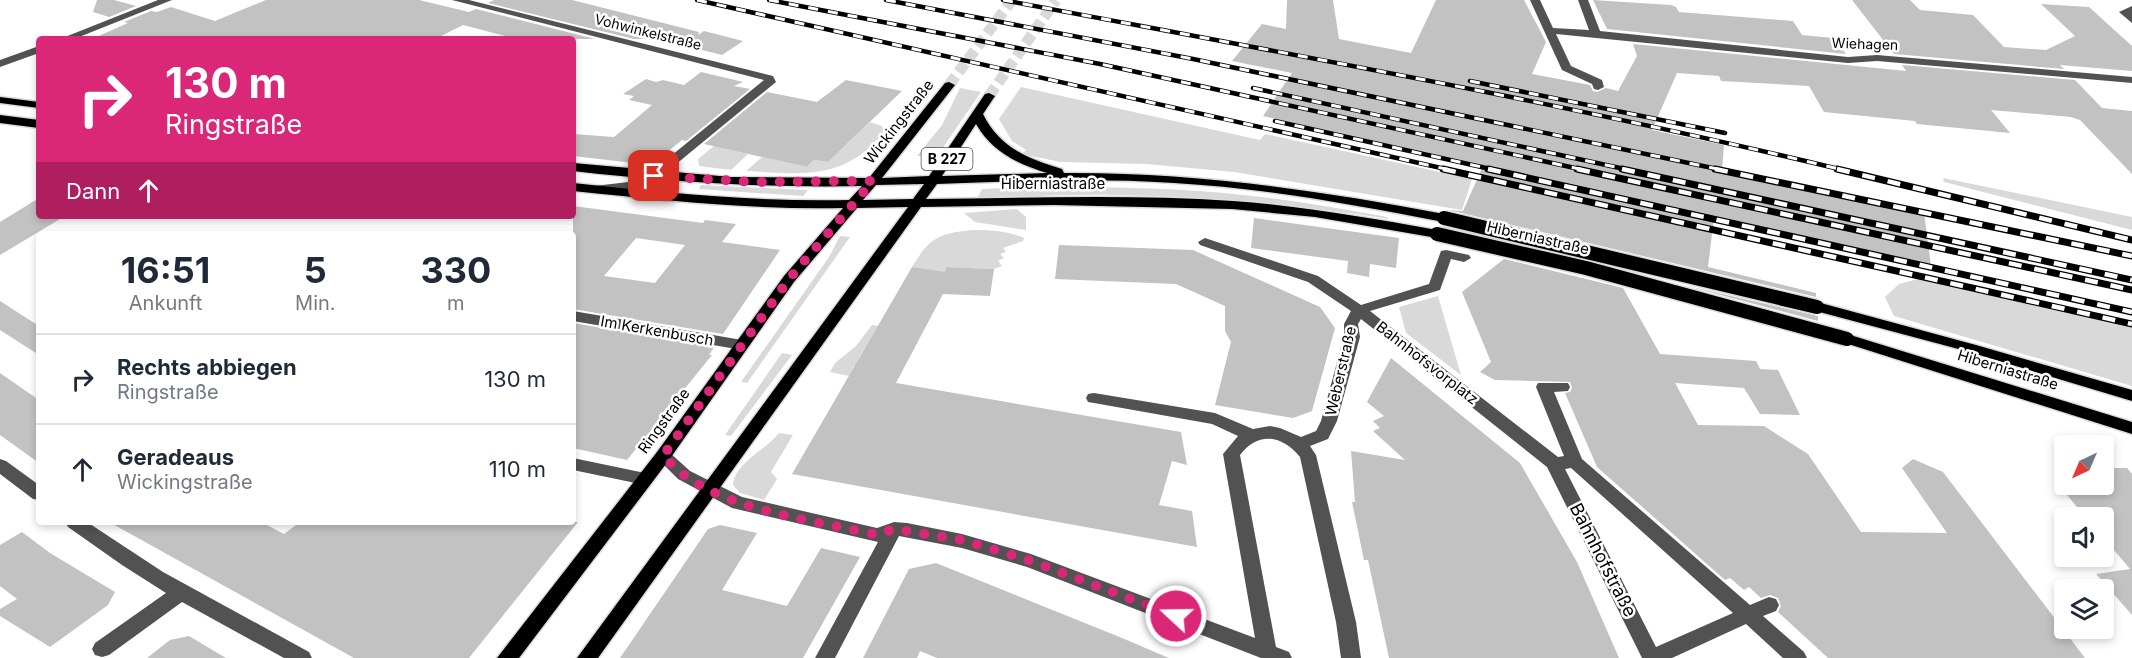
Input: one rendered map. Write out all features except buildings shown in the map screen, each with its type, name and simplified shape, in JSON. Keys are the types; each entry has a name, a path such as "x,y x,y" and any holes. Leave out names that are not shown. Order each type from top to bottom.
{"main road":[{"name":"Wickingstraße","path":"851,206 949,85"},
{"name":"B 227","path":"917,204 989,96"},
{"path":"0,100 36,105"},
{"path":"977,113 987,134 1006,153 1039,167 1076,177"},
{"path":"0,119 36,124"},
{"name":"B 227","path":"576,167 654,176 754,182 935,179"},
{"name":"Hiberniastraße","path":"935,179 1135,177 1236,184 1340,198 1444,218 1817,307 1971,348 2132,396"},
{"name":"Hiberniastraße","path":"576,187 690,198 851,206 1054,201 1232,205 1315,213 1437,234 1596,270 1847,339 2132,428"},
{"path":"587,658 809,356 917,204"},
{"name":"Ringstraße","path":"507,658 663,456 789,279 851,206"}],"street":[{"path":"73,36 167,0"},
{"name":"Vohwinkelstraße","path":"457,0 769,78 770,82 654,176"},
{"path":"1535,0 1566,68 1598,82 1598,87"},
{"path":"1582,0 1596,34"},
{"path":"2132,9 2124,12 2132,20"},
{"name":"Wiehagen","path":"1550,31 1848,60 1877,58 2132,80"},
{"path":"0,64 36,50"},
{"path":"599,189 640,184 654,176"},
{"name":"Weberstraße","path":"1205,242 1313,279 1359,310 1351,324 1352,337 1329,421 1322,435 1300,444"},
{"name":"Bahnhofsvorplatz","path":"1359,310 1435,287 1446,254 1464,258"},
{"name":"Bahnhofsvorplatz","path":"1359,310 1554,463"},
{"name":"Im Kerkenbusch","path":"576,317 742,345"},
{"path":"1562,387 1544,387 1575,462 1797,658"},
{"path":"1094,398 1215,419 1250,434"},
{"path":"1275,654 1231,454 1238,444 1250,434 1267,431 1284,435 1300,444 1308,455 1346,622 1351,658"},
{"path":"663,456 684,475 709,490 738,503 877,535 894,529 962,540 1031,561 1275,654"},
{"path":"1554,463 1575,462"},
{"name":"Bahnhofstraße","path":"1554,463 1652,658"},
{"path":"0,465 36,488"},
{"path":"576,465 645,480"},
{"path":"78,525 97,540 182,592 302,658"},
{"path":"825,658 894,529"},
{"path":"102,649 182,592"},
{"path":"1652,658 1769,605"}],"shaded area":[{"path":"1021,87 1260,140 1265,134 1472,179 1462,210 1234,172 1146,164 1060,162 1022,154 1026,150 1012,141 999,119"},
{"path":"960,88 981,92 940,152 935,156 917,156 942,125"},
{"path":"766,104 723,148 748,154 731,170 699,166 698,159"},
{"path":"870,122 882,126 884,132 869,148 838,167 805,173 746,171 762,157 807,167 814,160 828,162"},
{"path":"1943,178 2132,217 2132,230 1944,182"},
{"path":"701,185 808,190 803,196 699,189"},
{"path":"1149,188 1224,193 1306,203 1389,219 1321,209 1184,197 1098,195 978,197 982,189"},
{"path":"1017,209 1026,217 1026,230 975,222 964,213"},
{"path":"974,230 999,231 1024,238 1023,241 1003,248 1006,252 1000,254 1004,258 998,261 1002,266 994,269 946,267 945,274 912,267 924,249 937,238"},
{"path":"840,236 850,237 747,383 741,382 829,257"},
{"path":"1918,279 2132,328 2132,386 1894,316 1885,297 1899,284"},
{"path":"1438,296 1461,375 1406,333 1399,307"},
{"path":"872,325 878,326 859,358 858,367 854,366 849,376 830,372 835,363 856,346"},
{"path":"782,353 792,355 731,436 725,435"},
{"path":"779,433 793,435 771,472 777,479 764,500 740,493 733,485 739,470"}],"tunnel":[{"path":"949,85 1012,0"},
{"path":"989,96 1056,0"}],"railway":[{"path":"697,0 1450,170"},
{"path":"769,0 1100,64 1584,170"},
{"path":"886,0 1193,59 1722,170"},
{"path":"1003,0 1529,101 1843,170"},
{"path":"1470,81 1725,133"},
{"path":"1253,88 1629,170"},
{"path":"1275,121 1495,170"},
{"path":"1443,169 2132,324"},
{"path":"1488,169 2132,312"},
{"path":"1577,169 2132,290"},
{"path":"1622,169 2132,280"},
{"path":"1715,169 2132,256"},
{"path":"1837,169 2132,240"}],"route":[{"path":"654,176 754,182 873,181 789,279 663,456 684,475 720,496 761,509 877,535 894,529 962,540 1031,561 1176,616"}]}
